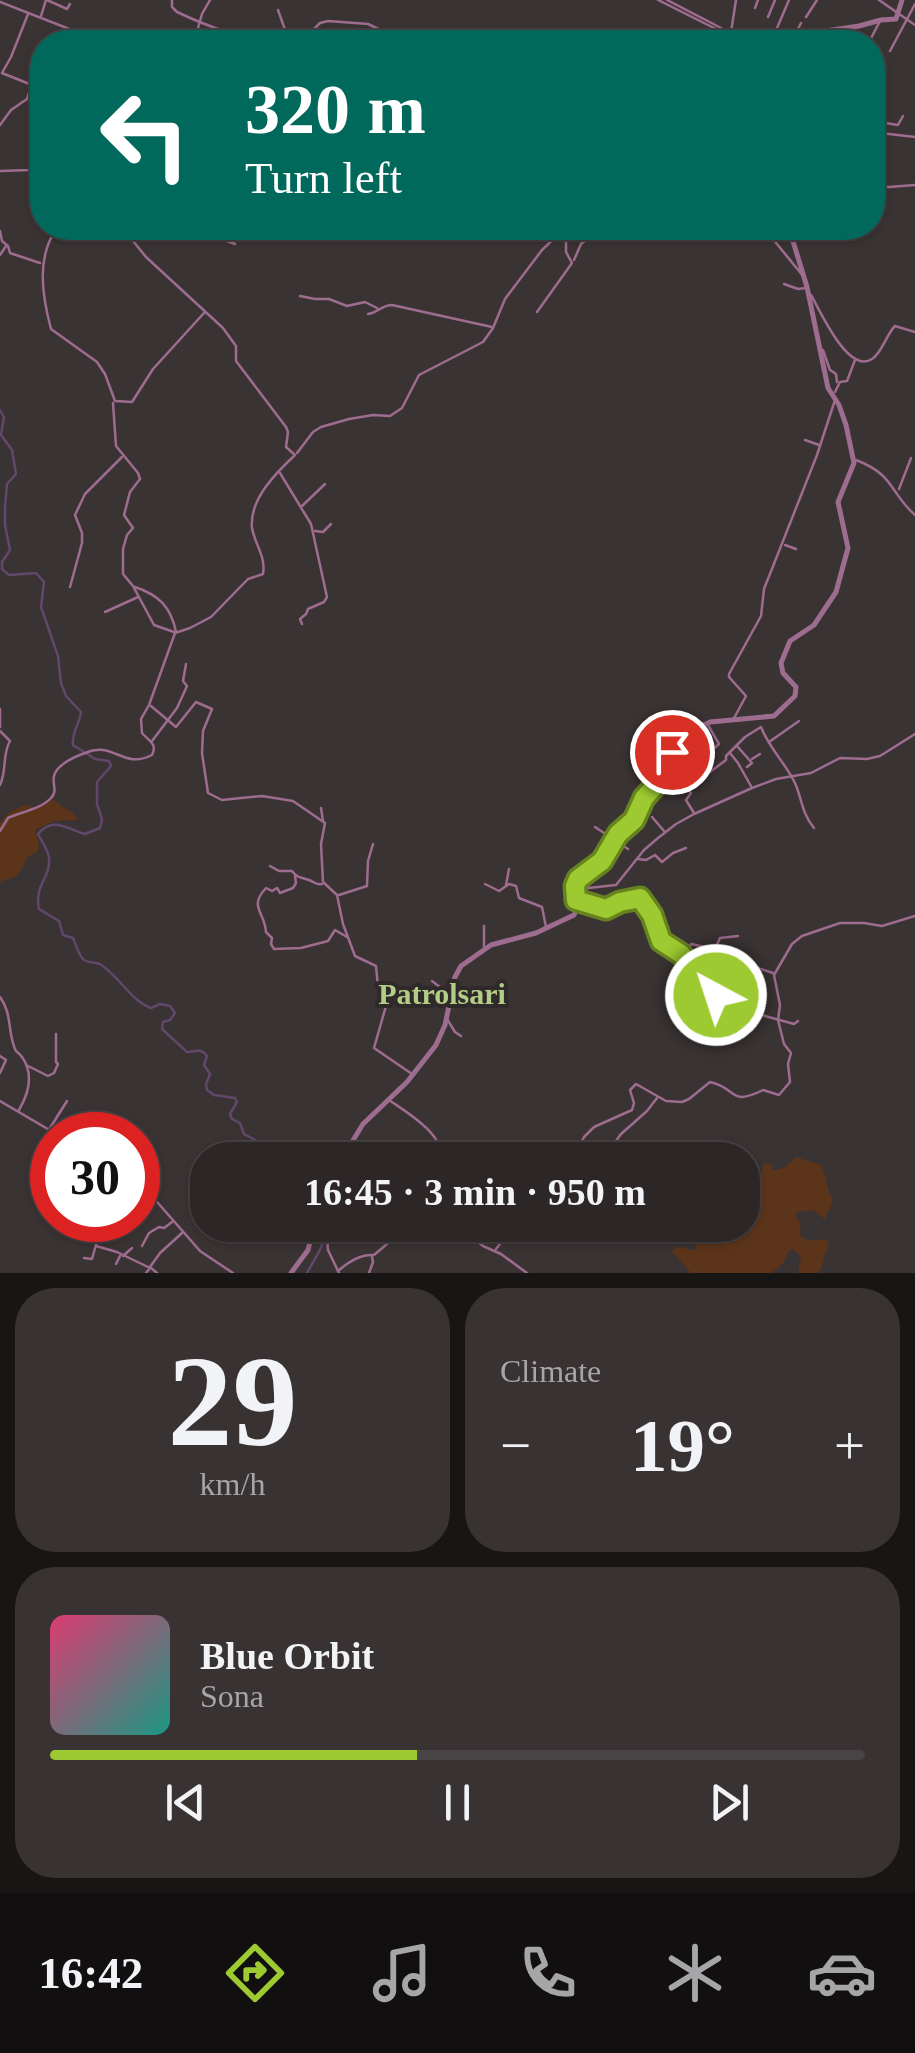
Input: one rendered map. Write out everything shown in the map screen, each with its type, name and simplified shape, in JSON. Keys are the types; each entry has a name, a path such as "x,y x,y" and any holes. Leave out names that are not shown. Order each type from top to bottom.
{"street":[{"path":"40,18 47,0 68,9 70,4"},
{"path":"172,0 177,12 219,30"},
{"path":"198,30 210,0"},
{"path":"658,0 718,30"},
{"path":"667,0 724,30"},
{"path":"731,30 736,0"},
{"path":"756,8 758,0"},
{"path":"768,17 775,0"},
{"path":"776,30 790,0"},
{"path":"806,17 816,0"},
{"path":"879,0 915,25"},
{"path":"840,30 896,19 902,0"},
{"path":"0,2 67,30"},
{"path":"890,51 915,4"},
{"path":"278,10 285,30"},
{"path":"28,13 1,73 30,84"},
{"path":"876,30 881,20"},
{"path":"313,30 328,21 368,24 381,30"},
{"path":"798,30 801,23"},
{"path":"0,124 11,110 27,100 30,88"},
{"path":"885,122 898,125 903,116"},
{"path":"885,134 915,138"},
{"path":"0,171 30,170"},
{"path":"885,187 915,184"},
{"path":"0,231 2,242 13,255 42,264"},
{"path":"50,240 42,264 52,329 96,362 105,374 113,400 115,440 140,479 129,494 124,515 133,528 127,536 124,576 154,624 176,632 212,617 248,578 263,574 264,559 252,522 267,482 313,432 347,419 387,417 397,412 419,375 483,342 505,299 553,240"},
{"path":"131,240 234,342 236,361 286,427 286,447 295,455"},
{"path":"224,240 235,244"},
{"path":"565,240 566,252 573,262"},
{"path":"538,312 587,240"},
{"path":"773,240 798,274 804,276"},
{"path":"710,772 726,760 736,745 794,698 796,687 781,663 788,644 816,622 837,589 848,548 838,502 853,459 846,425 828,388 794,240"},
{"path":"0,256 7,244"},
{"path":"784,284 807,288"},
{"path":"807,288 836,340 856,358 874,358 895,326 915,332"},
{"path":"300,296 329,299 347,306 366,302 378,309"},
{"path":"368,314 392,305 493,328"},
{"path":"113,400 132,402 153,369 206,311"},
{"path":"732,720 746,696 730,674 762,616 764,589 820,446 839,384 819,345"},
{"path":"839,384 847,382 856,358"},
{"path":"805,440 820,446"},
{"path":"70,587 82,543 75,514 85,494 123,456"},
{"path":"898,492 911,458"},
{"path":"853,459 876,468 915,515"},
{"path":"278,470 314,532 327,597 308,609 300,619 302,624"},
{"path":"302,506 325,484"},
{"path":"314,532 322,533 331,524"},
{"path":"784,544 796,549"},
{"path":"0,831 8,818 52,798 56,772 76,756 95,749 136,761 152,755 152,742 142,733 140,723 176,632 170,610 150,593 133,586"},
{"path":"105,612 139,597"},
{"path":"152,742 184,693 186,664"},
{"path":"184,693 212,710 202,752 208,793 222,800 262,796 293,801 323,822"},
{"path":"149,705 178,727 196,702"},
{"path":"0,709 0,729 10,741 0,785"},
{"path":"351,1142 436,1045 459,969 484,949 574,915 578,879 602,861 620,832 634,820 641,802 661,781 676,740 708,723 778,713"},
{"path":"768,742 799,721"},
{"path":"708,723 719,744 710,752"},
{"path":"761,727 794,780 804,814 814,828"},
{"path":"575,890 616,884 665,832 694,814 752,788 811,773 840,758 880,756 915,734"},
{"path":"736,745 748,754 752,764 746,767"},
{"path":"729,752 752,788"},
{"path":"750,760 760,754"},
{"path":"670,762 688,777 684,783 691,792 686,800 694,814"},
{"path":"321,808 326,825 321,844 324,884"},
{"path":"652,817 665,832"},
{"path":"595,827 628,849"},
{"path":"337,895 368,886 373,844"},
{"path":"637,859 656,855 662,862 686,848"},
{"path":"270,866 292,871 296,883 280,892 266,888 258,901 274,949 328,942 335,930 348,938"},
{"path":"506,886 509,869"},
{"path":"295,876 324,884 337,895 348,938 358,958 376,966 378,987 386,1005 374,1049 413,1075"},
{"path":"485,884 499,891 510,884 516,886 519,898 542,907 553,926"},
{"path":"576,900 606,909 637,897 649,910 661,941 684,958 716,995 778,1021 798,1021"},
{"path":"583,1142 589,1131 632,1110 630,1090 635,1084 666,1102 684,1101 710,1082 722,1085 736,1097 748,1098 762,1090 779,1096 790,1082 791,1054 778,1021 780,1004 774,974 792,944 807,934 840,923 882,926 915,916"},
{"path":"484,926 484,949"},
{"path":"715,950 720,938 738,936"},
{"path":"684,958 694,943 774,974"},
{"path":"432,981 444,990 444,1000 449,1003"},
{"path":"0,997 9,1012 15,1049 26,1066 29,1085 19,1110"},
{"path":"446,1018 461,1036"},
{"path":"26,1066 48,1076 54,1073 58,1064 56,1034"},
{"path":"0,1056 6,1060 0,1073"},
{"path":"616,1142 658,1096"},
{"path":"388,1100 430,1132 437,1142"},
{"path":"0,1101 30,1117"},
{"path":"61,1112 68,1101"},
{"path":"160,1206 200,1251 233,1273"},
{"path":"142,1246 149,1233 174,1221"},
{"path":"146,1273 160,1253 184,1232"},
{"path":"92,1259 97,1242"},
{"path":"291,1273 310,1242"},
{"path":"327,1242 339,1272 350,1261 371,1256 391,1242"},
{"path":"480,1242 527,1273"},
{"path":"495,1250 501,1242"},
{"path":"96,1246 106,1247 157,1273"},
{"path":"116,1264 132,1248"},
{"path":"369,1273 374,1262 371,1256"},
{"path":"84,1258 102,1260"},
{"path":"215,1272 220,1265"}],"shaded area":[{"path":"54,799 78,820 54,821 35,830 37,852 27,857 16,876 0,883 0,823 24,805 37,808"},
{"path":"796,1157 821,1165 833,1200 825,1219 813,1210 795,1215 802,1237 826,1240 829,1244 819,1273 798,1273 801,1257 793,1249 772,1273 691,1273 672,1251 675,1248 697,1250 696,1242 760,1242 763,1164 773,1165 772,1169 789,1165"}],"waterway":[{"path":"0,410 4,417 1,435 12,450 16,474 7,484 5,525 10,550 2,569 9,575 36,573 44,582 41,607 58,656 61,683 66,696 81,712 73,745 95,759 109,761 111,766 97,782 100,828 85,834 55,825 38,834 49,858 39,893 39,909 59,921 63,935 73,938 82,958 107,969 137,1000 151,1008 160,1004 170,1006 175,1013 163,1022 162,1029 187,1052 200,1051 207,1056 207,1090 235,1098 232,1119 240,1123 244,1134 259,1142"},
{"path":"307,1273 322,1242"}],"district":[{"name":"Patrolsari","path":"442,993"}],"route":[{"path":"672,752 665,775 644,798 634,820 618,834 602,861 578,879 576,900 606,909 640,898 652,915 661,941 681,954 716,995"}]}
